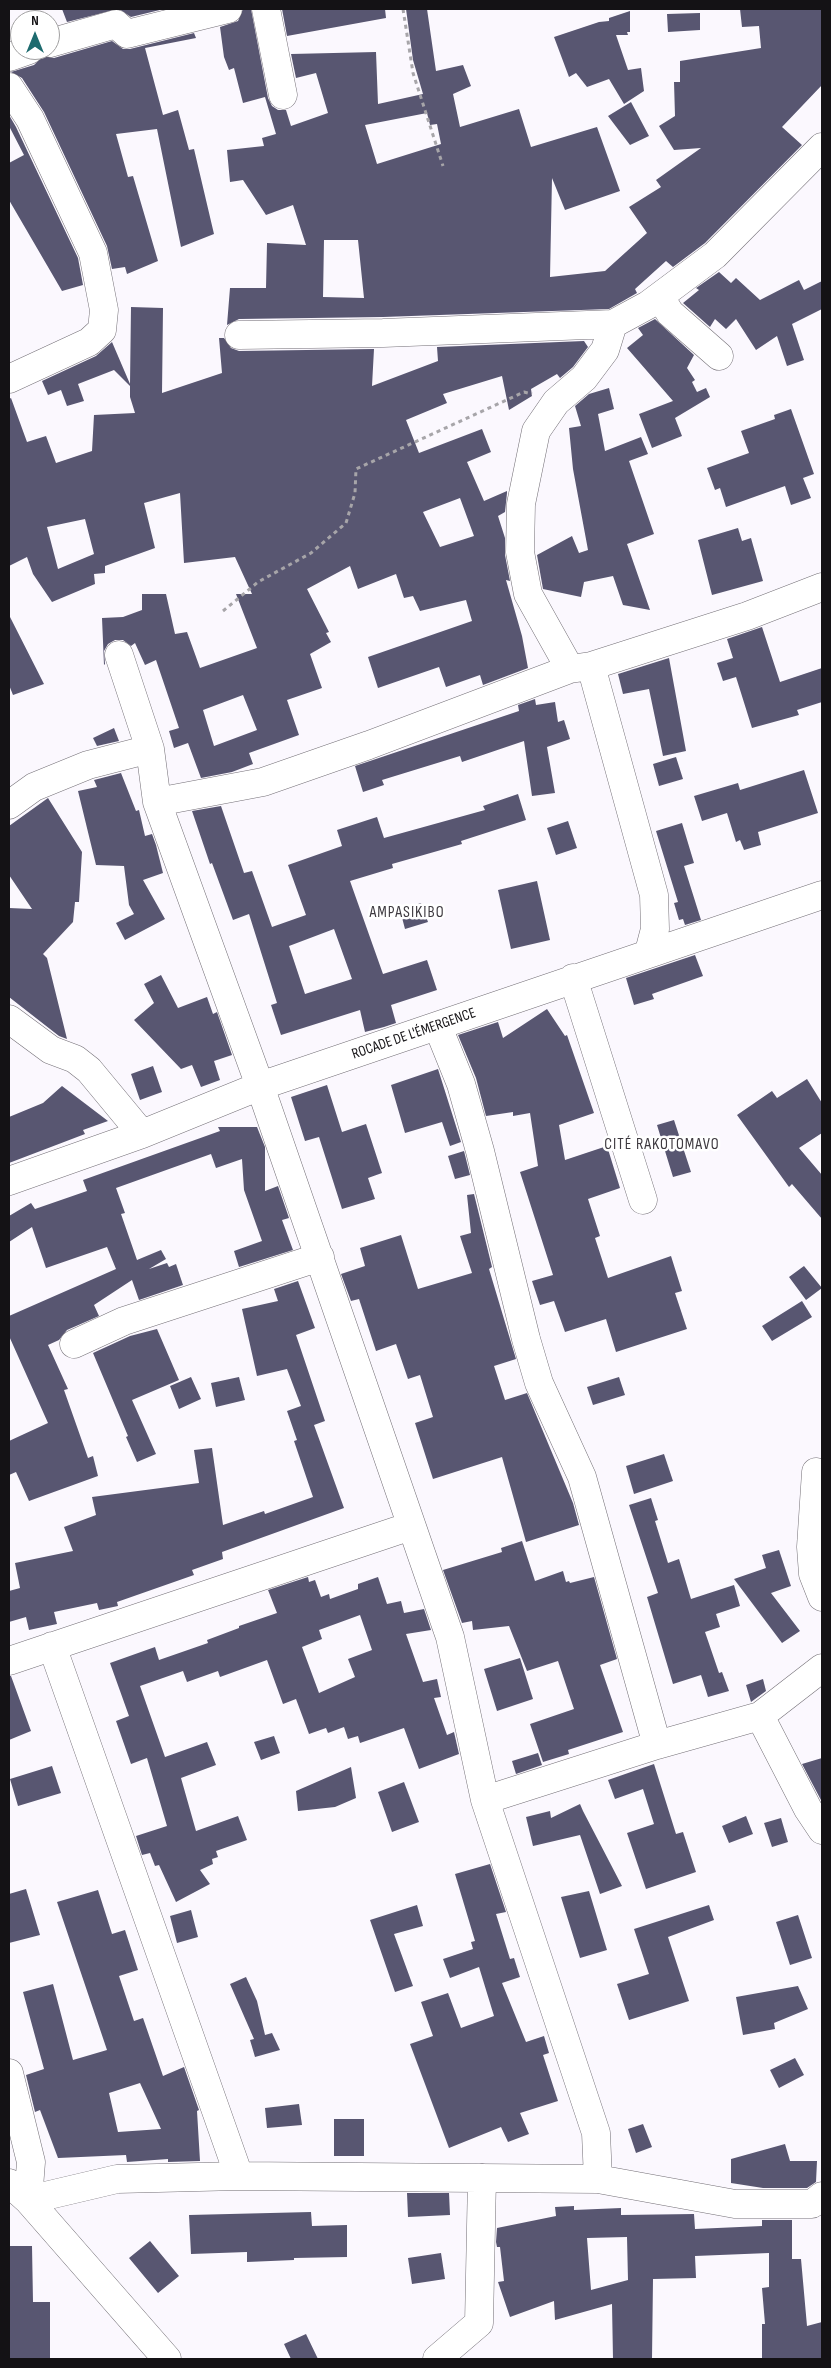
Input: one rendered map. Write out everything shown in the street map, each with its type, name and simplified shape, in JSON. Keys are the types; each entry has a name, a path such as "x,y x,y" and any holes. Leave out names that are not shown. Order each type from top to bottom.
{"street":[{"path":"60,40 116,24 128,34 228,9"},
{"path":"266,9 283,95"},
{"path":"9,87 30,119 93,253 104,310 102,330 89,342 9,379"},
{"path":"239,334 382,333 613,324 660,297 715,256 822,147"},
{"path":"660,297 670,313 719,356"},
{"path":"613,324 605,350 584,378 556,402 536,431 521,504 520,552 528,594 581,668 654,894 655,929 649,952"},
{"path":"156,802 264,782 581,668 747,616 822,587"},
{"path":"119,655 150,749 156,802 260,1086 450,1637 485,1800 596,2132 598,2179"},
{"path":"9,805 34,787 88,765 150,749"},
{"name":"ROCADE DE L'ÉMERGENCE","path":"9,1181 142,1134 260,1086 438,1027 649,952 822,895"},
{"path":"573,978 643,1200"},
{"path":"9,1019 51,1050 74,1059 89,1070 142,1134"},
{"path":"438,1027 461,1084 478,1143 539,1383 582,1477 657,1745"},
{"path":"74,1344 124,1321 320,1257"},
{"path":"816,1472 811,1547 813,1574 822,1597"},
{"path":"9,1661 411,1526"},
{"path":"52,1646 239,2176"},
{"path":"485,1800 657,1745 760,1716 822,1668"},
{"path":"760,1716 808,1810 822,1830"},
{"path":"9,2073 31,2162 18,2192"},
{"path":"18,2192 118,2179 239,2176 598,2179 735,2204 812,2204 822,2196"},
{"path":"437,2359 480,2323 482,2178"},
{"path":"18,2192 167,2359"}],"path":[{"path":"402,9 413,73 444,166"},
{"path":"223,611 258,582 311,553 346,523 355,494 356,469 524,392 556,402"}],"building":[{"path":"62,9 118,9 67,22"},
{"path":"119,9 164,9 131,17"},
{"path":"243,9 251,9 268,98 272,106 278,110 286,110 291,126 328,113 316,73 296,78 291,54 376,52 378,104 423,94 413,60 406,9 427,9 436,71 463,65 471,86 453,94 460,127 519,109 531,147 597,127 620,191 565,210 552,178 550,277 605,271 647,233 629,207 661,187 656,180 701,148 674,150 659,126 675,116 674,82 680,82 680,61 761,48 759,26 742,27 740,9 822,9 822,85 782,127 802,145 705,243 673,267 666,261 635,289 637,293 609,309 383,317 239,319 227,325 230,288 266,288 267,243 306,245 293,205 266,215 243,180 230,182 227,150 264,146 262,138 276,134 265,97 243,103 234,68 229,70 224,57 220,27 238,21","holes":["427,113 430,125 437,124 441,144 377,164 365,125","324,240 358,240 364,298 323,297"]},
{"path":"282,9 385,9 386,18 287,36"},
{"path":"630,11 630,32 627,32 628,35 616,35 628,70 641,68 644,91 624,104 609,79 587,87 576,73 569,77 554,37 599,22 609,21 609,18"},
{"path":"700,13 700,30 668,32 667,14"},
{"path":"194,33 196,38 145,48 163,115 178,110 189,150 194,149 214,234 181,247 157,129 116,134 128,177 133,176 158,261 127,274 125,267 112,269 107,246 44,112 22,78 11,72 34,65 39,60 60,60 60,56 112,41 123,49 130,49"},
{"path":"631,102 649,136 630,145 608,116"},
{"path":"9,115 78,258 83,285 62,291 9,200 9,163 24,155 9,126"},
{"path":"719,272 731,283 736,278 760,300 799,280 804,290 822,281 822,309 792,324 804,360 787,366 777,336 756,350 736,319 726,329 715,319 710,327 683,303 699,290 696,288"},
{"path":"131,307 163,308 162,393 222,373 219,338 224,338 231,348 239,351 374,349 372,386 438,361 437,347 584,341 588,347 573,367 560,378 557,374 531,389 532,396 509,410 502,376 443,394 447,403 406,420 419,453 482,429 491,452 467,462 484,501 507,491 505,512 498,516 505,538 505,555 510,581 506,580 522,636 528,668 483,685 480,675 446,687 439,667 378,688 368,657 472,621 466,600 420,611 413,596 404,598 396,574 358,589 350,566 307,589 329,632 326,633 331,642 310,654 322,688 287,700 299,735 249,753 253,764 232,772 201,778 188,743 174,748 169,731 179,728 156,660 145,665 135,643 131,646 123,640 115,640 108,644 104,651 104,665 102,618 123,617 142,610 142,594 166,594 175,634 187,632 200,668 257,648 236,594 252,594 235,557 184,563 180,493 144,503 155,548 105,566 105,573 94,574 95,584 52,602 33,574 27,557 9,566 9,399 11,398 27,442 46,436 56,463 92,451 94,415 135,413 130,397 130,386 114,370 78,384 84,401 67,406 61,390 48,395 42,381 96,356 112,342 130,384","holes":["460,498 474,536 440,547 423,512","85,519 94,554 58,569 47,527","243,695 257,730 214,746 203,710"]},
{"path":"655,319 694,355 687,368 695,380 692,382 697,392 706,388 710,397 675,418 682,436 652,448 639,414 673,401 627,348 643,335 638,328"},
{"path":"609,388 614,409 598,414 605,451 641,437 648,454 629,461 654,534 627,544 650,610 623,605 613,576 584,582 581,597 543,589 537,555 572,536 579,553 588,550 573,469 569,428 581,426 575,406 589,394"},
{"path":"791,409 814,474 803,478 811,498 791,505 785,486 726,507 720,488 715,490 707,468 749,453 741,431 775,419 774,415"},
{"path":"738,528 742,541 751,538 763,581 712,595 698,540"},
{"path":"9,615 44,684 13,695 9,685"},
{"path":"762,627 780,682 822,668 822,702 797,710 799,715 752,728 736,677 723,681 717,663 733,658 727,639"},
{"path":"669,658 686,751 663,756 649,689 623,694 618,674"},
{"path":"535,699 536,705 555,702 558,722 564,720 570,739 547,747 555,793 532,796 524,741 462,762 460,756 382,780 384,785 363,792 355,766 519,711 518,705"},
{"path":"114,728 119,741 97,746 93,738"},
{"path":"676,757 683,779 659,786 653,764"},
{"path":"804,770 818,813 758,832 761,845 744,850 740,840 736,842 727,813 702,821 694,796 738,783 740,790"},
{"path":"121,773 136,811 139,810 145,836 152,834 156,845 163,873 143,880 165,919 125,940 116,923 134,914 129,905 124,866 96,865 78,791 97,787 94,780"},
{"path":"518,794 526,820 461,841 462,844 392,864 393,868 350,881 383,974 427,960 437,990 391,1005 396,1023 384,1027 365,1032 360,1010 281,1035 271,1005 277,1003 249,914 233,920 212,863 210,864 192,811 221,806 244,873 252,871 272,927 306,915 288,865 342,846 337,830 377,817 384,838 485,810 483,806","holes":["334,929 352,979 305,994 289,946"]},
{"path":"48,798 82,852 79,902 75,902 73,922 43,954 47,958 67,1039 59,1036 9,997 9,908 32,909 9,875 9,826"},
{"path":"568,821 577,848 556,855 547,828"},
{"path":"682,823 694,863 684,866 701,920 685,925 683,919 679,920 674,903 678,902 656,831"},
{"path":"537,881 550,940 511,949 498,890"},
{"path":"421,903 428,922 405,929 400,910"},
{"path":"695,955 703,976 652,994 654,999 634,1005 626,978"},
{"path":"161,975 178,1008 207,997 213,1014 217,1012 232,1055 214,1061 220,1080 201,1087 192,1065 181,1069 134,1020 154,1003 144,984"},
{"path":"547,1009 565,1036 567,1035 594,1113 559,1125 565,1160 607,1146 620,1188 588,1199 600,1236 595,1238 608,1278 671,1256 682,1291 675,1293 687,1329 616,1352 606,1319 565,1332 554,1301 540,1305 532,1281 553,1275 520,1172 538,1166 530,1113 513,1116 513,1112 486,1116 476,1078 458,1035 498,1022 503,1038"},
{"path":"153,1066 162,1092 140,1100 131,1074"},
{"path":"438,1069 461,1142 450,1146 442,1122 405,1133 391,1085"},
{"path":"807,1079 822,1103 822,1133 799,1148 822,1175 822,1219 792,1184 789,1187 737,1115 772,1091 777,1098"},
{"path":"327,1085 342,1132 366,1124 382,1173 368,1178 375,1199 342,1209 319,1137 305,1141 291,1097"},
{"path":"62,1086 108,1121 83,1130 85,1134 9,1163 9,1117 43,1103"},
{"path":"674,1120 691,1172 673,1177 657,1125"},
{"path":"218,1127 257,1127 265,1147 265,1191 278,1186 289,1218 282,1220 293,1250 239,1267 234,1251 262,1241 244,1190 242,1159 216,1168 211,1154 116,1188 125,1213 121,1214 137,1260 161,1250 166,1259 149,1269 167,1263 169,1267 176,1264 183,1285 139,1300 132,1280 94,1305 99,1316 67,1330 59,1340 48,1345 68,1389 64,1390 88,1458 93,1456 98,1476 29,1501 16,1472 9,1475 9,1441 48,1423 9,1336 9,1316 116,1269 107,1247 46,1268 32,1227 9,1242 9,1216 31,1203 35,1209 87,1191 83,1180 220,1131"},
{"path":"464,1151 470,1175 455,1179 448,1156"},
{"path":"474,1194 492,1267 489,1269 516,1359 494,1366 505,1400 527,1393 573,1503 579,1525 526,1542 502,1457 433,1479 415,1423 433,1417 420,1375 408,1379 396,1344 376,1351 359,1299 351,1301 341,1274 365,1266 360,1248 401,1235 418,1289 472,1273 460,1236 471,1233 467,1195"},
{"path":"804,1266 822,1288 806,1300 789,1277"},
{"path":"298,1281 315,1328 296,1335 325,1421 314,1425 344,1508 222,1552 223,1559 192,1570 194,1575 117,1602 118,1606 99,1610 97,1603 54,1612 57,1624 29,1630 26,1617 9,1622 9,1591 20,1588 15,1563 73,1551 64,1527 96,1515 92,1497 199,1483 194,1450 212,1448 223,1525 264,1511 265,1514 313,1497 294,1441 297,1440 287,1411 301,1406 287,1369 257,1376 242,1309 278,1301 274,1289"},
{"path":"802,1301 812,1317 772,1341 762,1326"},
{"path":"157,1329 179,1380 132,1400 156,1454 137,1462 93,1353 130,1336"},
{"path":"191,1377 201,1399 179,1409 170,1386"},
{"path":"239,1377 245,1400 216,1407 211,1383"},
{"path":"619,1377 625,1395 593,1405 587,1387"},
{"path":"664,1454 673,1481 634,1494 626,1466"},
{"path":"651,1498 658,1520 655,1521 668,1563 679,1559 691,1599 734,1585 740,1606 716,1614 720,1627 705,1632 719,1673 722,1672 729,1691 708,1697 701,1675 673,1684 647,1597 658,1593 629,1505"},
{"path":"522,1541 535,1581 563,1571 566,1582 569,1581 570,1583 594,1577 617,1659 600,1665 623,1732 568,1750 569,1754 543,1762 530,1724 574,1709 558,1661 527,1671 509,1626 473,1630 472,1621 462,1623 443,1570 502,1552 501,1548"},
{"path":"779,1550 791,1586 771,1593 800,1631 782,1643 734,1579 766,1568 762,1555"},
{"path":"308,1577 309,1582 315,1580 321,1597 329,1594 330,1599 358,1589 358,1584 378,1577 387,1604 401,1601 404,1613 424,1609 431,1630 406,1634 423,1682 437,1679 441,1697 434,1698 447,1735 454,1732 459,1754 419,1769 404,1728 360,1743 358,1736 348,1739 344,1727 328,1733 326,1728 309,1734 296,1699 283,1704 267,1660 220,1677 218,1671 187,1682 183,1671 140,1686 165,1757 207,1742 216,1765 181,1778 196,1831 238,1816 247,1840 216,1851 218,1857 212,1859 213,1864 200,1870 210,1884 176,1902 159,1865 155,1866 150,1853 142,1855 136,1836 167,1826 147,1758 131,1764 116,1721 129,1716 110,1663 155,1647 159,1660 208,1643 207,1640 239,1628 239,1626 277,1613 268,1590","holes":["360,1615 372,1650 348,1659 355,1677 319,1693 302,1647 322,1639 319,1630"]},
{"path":"520,1658 533,1699 497,1711 484,1669"},
{"path":"9,1676 11,1676 31,1731 9,1740"},
{"path":"763,1679 766,1691 751,1702 746,1685"},
{"path":"274,1736 280,1753 261,1760 254,1742"},
{"path":"538,1753 542,1765 516,1774 512,1761"},
{"path":"822,1758 822,1802 802,1764"},
{"path":"654,1764 676,1834 683,1832 696,1872 646,1889 627,1833 654,1824 643,1789 615,1799 608,1780"},
{"path":"52,1766 61,1793 18,1806 10,1779"},
{"path":"351,1767 356,1798 335,1807 298,1811 296,1791"},
{"path":"404,1782 419,1822 392,1832 378,1792"},
{"path":"580,1804 622,1886 600,1894 580,1835 533,1846 526,1817 550,1811 551,1818"},
{"path":"746,1816 753,1834 729,1843 722,1826"},
{"path":"781,1818 788,1842 772,1847 764,1823"},
{"path":"490,1864 506,1912 496,1914 510,1959 514,1958 520,1977 502,1983 526,2042 544,2036 549,2053 543,2055 558,2101 520,2113 529,2134 508,2142 501,2127 449,2148 410,2044 433,2036 421,2002 448,1993 461,2028 494,2016 479,1967 450,1978 443,1959 473,1949 471,1942 475,1941 455,1874"},
{"path":"26,1889 40,1935 9,1943 9,1894"},
{"path":"98,1890 112,1934 125,1930 138,1970 119,1976 134,2021 143,2018 163,2076 184,2067 199,2110 197,2111 200,2161 168,2162 168,2159 127,2162 126,2155 58,2158 40,2110 35,2112 26,2075 44,2069 23,1992 53,1984 73,2060 107,2050 57,1902","holes":["140,2083 161,2129 118,2132 109,2093"]},
{"path":"589,1891 607,1950 580,1958 561,1897"},
{"path":"417,1905 423,1926 394,1934 413,1986 395,1992 370,1920"},
{"path":"709,1905 714,1920 668,1937 689,2001 629,2020 617,1984 649,1974 634,1929"},
{"path":"191,1910 198,1937 177,1943 170,1916"},
{"path":"798,1915 812,1958 790,1965 776,1922"},
{"path":"246,1977 257,2001 265,2035 272,2033 280,2050 255,2057 250,2040 254,2039 230,1984"},
{"path":"798,1986 808,2009 774,2023 775,2029 743,2035 736,1997"},
{"path":"795,2058 804,2075 779,2088 770,2070"},
{"path":"299,2104 302,2125 267,2128 265,2108"},
{"path":"334,2119 364,2119 364,2156 334,2156"},
{"path":"643,2124 652,2147 636,2153 628,2129"},
{"path":"785,2144 790,2161 817,2161 816,2182 807,2188 763,2188 731,2183 731,2159"},
{"path":"407,2193 449,2193 450,2215 408,2217"},
{"path":"574,2206 574,2210 621,2208 621,2215 694,2214 695,2229 762,2226 762,2220 792,2220 792,2259 801,2259 807,2326 822,2322 822,2359 762,2359 762,2324 765,2324 762,2288 769,2287 769,2253 695,2256 696,2278 653,2279 652,2359 613,2359 612,2304 555,2320 554,2301 510,2317 498,2282 504,2281 500,2247 497,2247 496,2242 497,2228 556,2216 555,2207","holes":["627,2237 628,2280 591,2290 587,2238"]},
{"path":"311,2212 312,2226 347,2225 347,2257 294,2258 294,2260 247,2262 247,2252 191,2254 189,2215"},
{"path":"150,2241 179,2276 158,2293 129,2258"},
{"path":"9,2246 32,2246 33,2302 50,2302 50,2359 9,2359"},
{"path":"441,2253 445,2279 412,2284 408,2258"},
{"path":"306,2334 318,2359 291,2359 284,2344"}],"district":[{"name":"AMPASIKIBO","path":"407,913"},
{"name":"CITÉ RAKOTOMAVO","path":"662,1145"}]}
